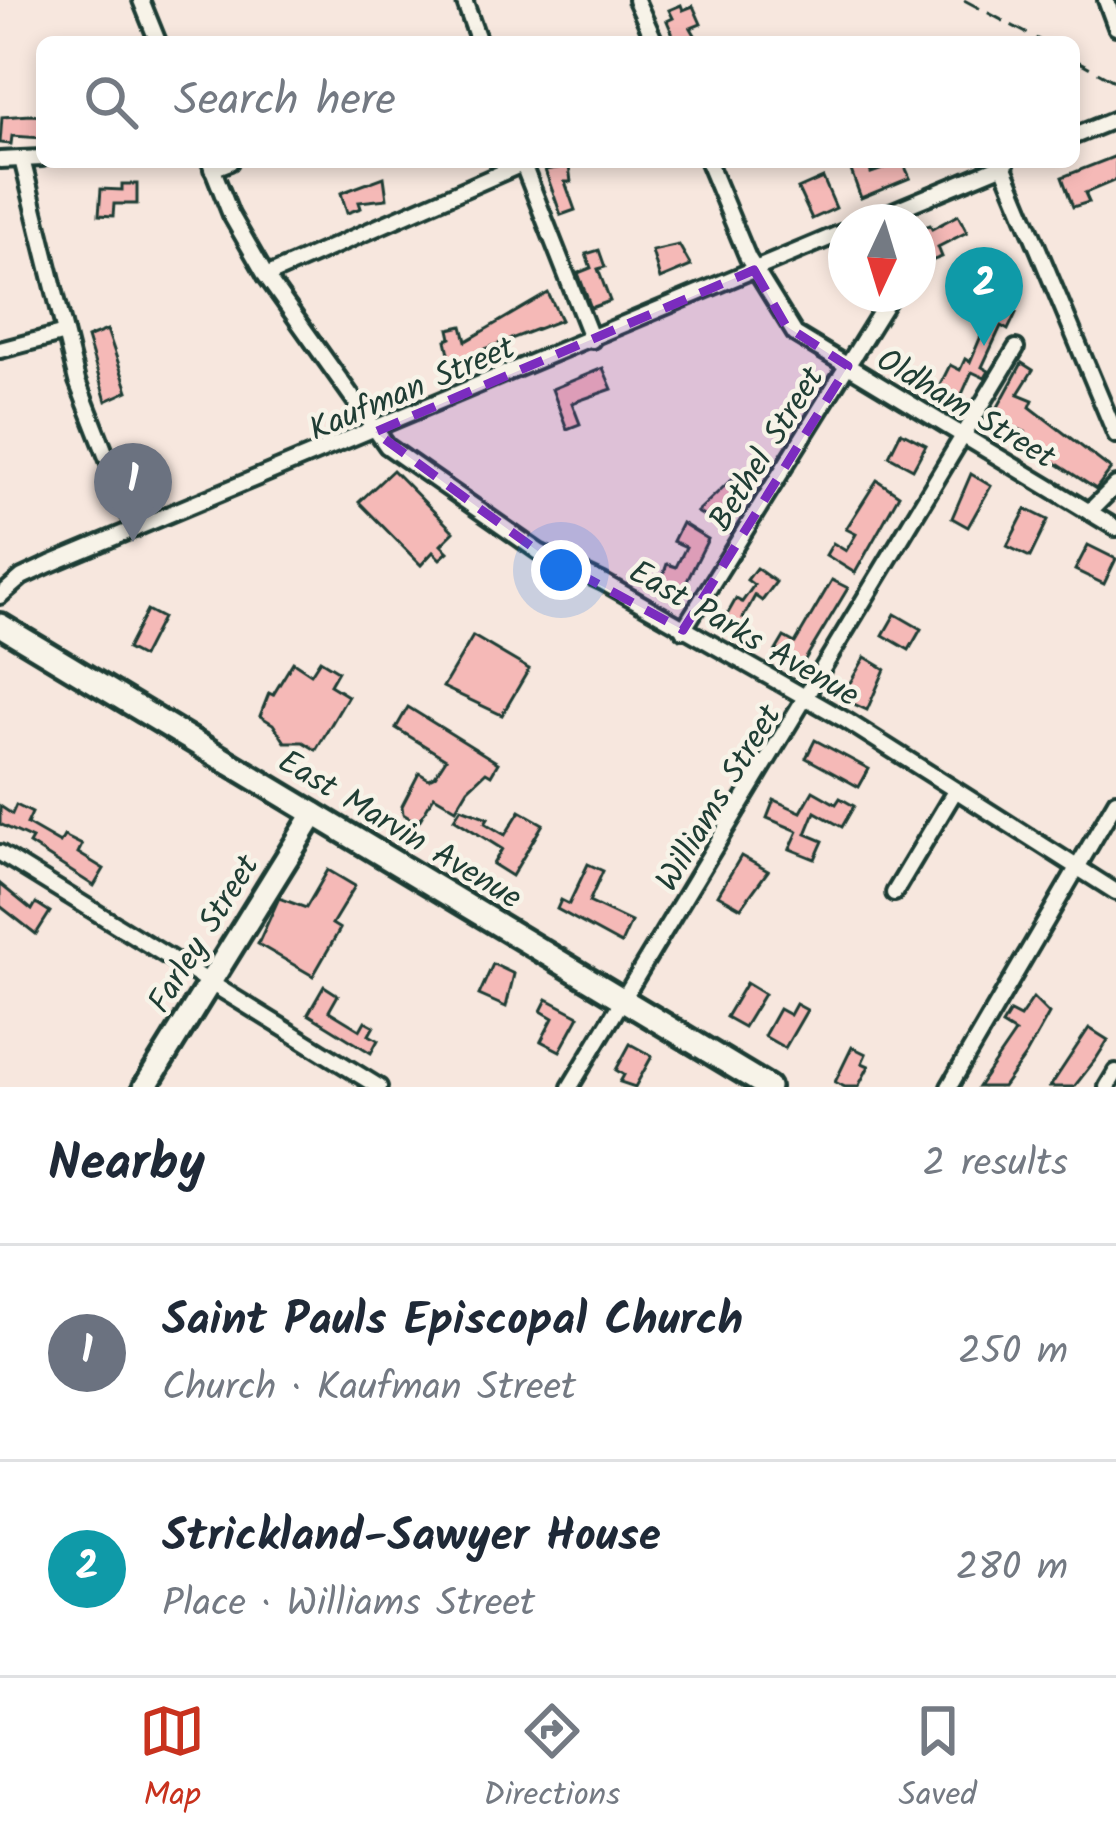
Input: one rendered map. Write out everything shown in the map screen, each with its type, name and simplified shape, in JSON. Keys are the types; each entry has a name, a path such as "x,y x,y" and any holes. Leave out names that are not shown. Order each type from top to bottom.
{"main road":[{"name":"East Marvin Avenue","path":"2,630 768,1087"},
{"name":"Farley Street","path":"145,1087 314,814"}],"street":[{"path":"141,0 156,36"},
{"path":"464,0 477,36"},
{"path":"636,0 652,36"},
{"path":"1106,0 1116,27"},
{"path":"1080,134 1116,119"},
{"path":"0,160 36,159"},
{"path":"22,160 77,381 135,529"},
{"name":"East Parks Avenue","path":"212,168 266,276 375,432 436,483 539,552 808,699 1116,892"},
{"path":"266,276 511,168"},
{"path":"524,168 592,340"},
{"name":"Oldham Street","path":"711,168 754,270 786,326 1116,528"},
{"path":"918,204 998,168"},
{"path":"1009,168 1116,435"},
{"name":"Kaufman Street","path":"0,596 22,577 828,239"},
{"name":"Bethel Street","path":"683,630 881,312"},
{"path":"0,350 65,333"},
{"name":"Williams Street","path":"570,1087 1016,348"},
{"path":"1088,512 1116,485"},
{"path":"893,893 955,791"},
{"path":"949,1087 1116,801"},
{"path":"0,853 379,1087"},
{"path":"1107,1087 1116,1072"}],"highlighted area":[{"path":"754,270 786,326 848,366 683,630 539,552 375,432"}],"building":[{"path":"693,6 701,24 691,28 696,36 673,36 667,21 673,18 669,10"},
{"path":"36,115 36,138 12,136 11,144 0,143 2,117"},
{"path":"1116,156 1116,180 1085,193 1089,202 1073,207 1062,177"},
{"path":"569,168 571,182 565,182 575,210 561,215 545,170"},
{"path":"850,168 870,168 871,173 906,168 910,178 861,198"},
{"path":"384,177 387,199 359,202 361,208 347,213 341,193"},
{"path":"823,178 834,204 812,219 798,189"},
{"path":"122,184 137,184 137,204 114,204 113,216 99,215 101,189 122,190"},
{"path":"958,215 967,232 938,247 942,257 936,259 936,227"},
{"path":"679,245 691,266 660,279 652,251"},
{"path":"599,250 605,267 598,269 610,301 591,308 578,273 591,268 586,254"},
{"path":"548,293 561,320 451,362 446,340 451,338 449,329 462,326 466,341"},
{"path":"995,303 1016,313 1008,330 1001,326 982,367 989,371 985,378 972,372 958,403 936,393 950,365 960,370 965,359 970,362"},
{"path":"107,330 128,391 106,401 87,338"},
{"path":"1022,363 1033,370 1018,394 1033,400 1030,407 1111,469 1096,489 1020,440 1025,432 992,418"},
{"path":"603,368 612,389 572,403 580,424 567,429 552,389"},
{"path":"901,432 926,445 913,469 889,456"},
{"path":"393,470 454,532 441,545 448,552 440,559 433,552 421,565 359,502"},
{"path":"971,474 991,486 968,527 952,518"},
{"path":"732,479 743,490 721,510 728,514 720,526 697,512"},
{"path":"877,480 899,495 855,573 826,555 833,543 846,551 856,534 846,529"},
{"path":"1026,509 1048,520 1030,557 1007,546"},
{"path":"682,523 708,539 680,595 659,587 667,564 676,567 686,547 673,541"},
{"path":"1088,545 1116,559 1104,584 1075,570"},
{"path":"756,568 776,582 762,601 755,596 743,618 752,623 746,634 723,622 736,599 742,602 754,585 747,580"},
{"path":"832,580 848,588 800,668 774,654 784,637 795,643"},
{"path":"147,610 162,618 142,657 127,649"},
{"path":"895,614 921,629 909,650 883,635"},
{"path":"473,636 529,669 502,715 443,687"},
{"path":"865,657 885,669 867,710 841,698"},
{"path":"320,660 338,671 330,685 348,696 316,750 303,742 285,742 273,724 260,716 269,693 273,695 293,662 311,674"},
{"path":"408,707 498,763 491,775 486,772 468,789 456,809 434,796 418,823 403,814 402,806 419,773 429,779 435,776 446,759 396,728"},
{"path":"815,740 869,769 859,787 806,758"},
{"path":"813,791 836,804 840,798 854,806 842,827 815,812 806,834 823,841 815,859 790,849 798,831 767,818 774,800 801,812"},
{"path":"16,805 32,813 27,824 60,843 64,836 82,845 78,853 104,869 94,886 29,844 32,839 0,824 0,806 12,814"},
{"path":"461,808 488,818 485,823 505,835 520,811 543,824 512,876 493,864 502,849 454,819"},
{"path":"741,856 768,871 741,908 718,895"},
{"path":"588,864 603,871 589,902 631,922 621,944 557,909 561,900 569,904"},
{"path":"328,870 355,886 332,924 340,929 313,976 258,944 279,898 306,908"},
{"path":"0,884 32,910 36,903 50,912 36,934 0,906"},
{"path":"493,964 514,974 506,1007 479,995"},
{"path":"746,983 764,994 744,1027 726,1017"},
{"path":"324,986 338,995 329,1011 360,1030 365,1021 374,1026 369,1035 378,1040 371,1053 308,1014"},
{"path":"1033,998 1049,1014 1026,1055 1003,1087 978,1087 1015,1033 1002,1025 1010,1012 1020,1017"},
{"path":"547,999 579,1016 560,1051 541,1041 553,1018 541,1011"},
{"path":"796,1004 807,1010 785,1048 764,1036 779,1009 790,1015"},
{"path":"1089,1028 1108,1040 1096,1059 1074,1087 1050,1087"},
{"path":"630,1044 652,1056 635,1087 620,1082 624,1075 616,1070"},
{"path":"852,1047 866,1054 862,1063 869,1066 858,1087 845,1087 835,1082"}],"railway":[{"path":"964,0 1032,36"},
{"path":"1080,62 1116,82"}],"place":[{"name":"Strickland-Sawyer House","path":"984,346"},
{"name":"Saint Pauls Episcopal Church","path":"133,542"}]}
